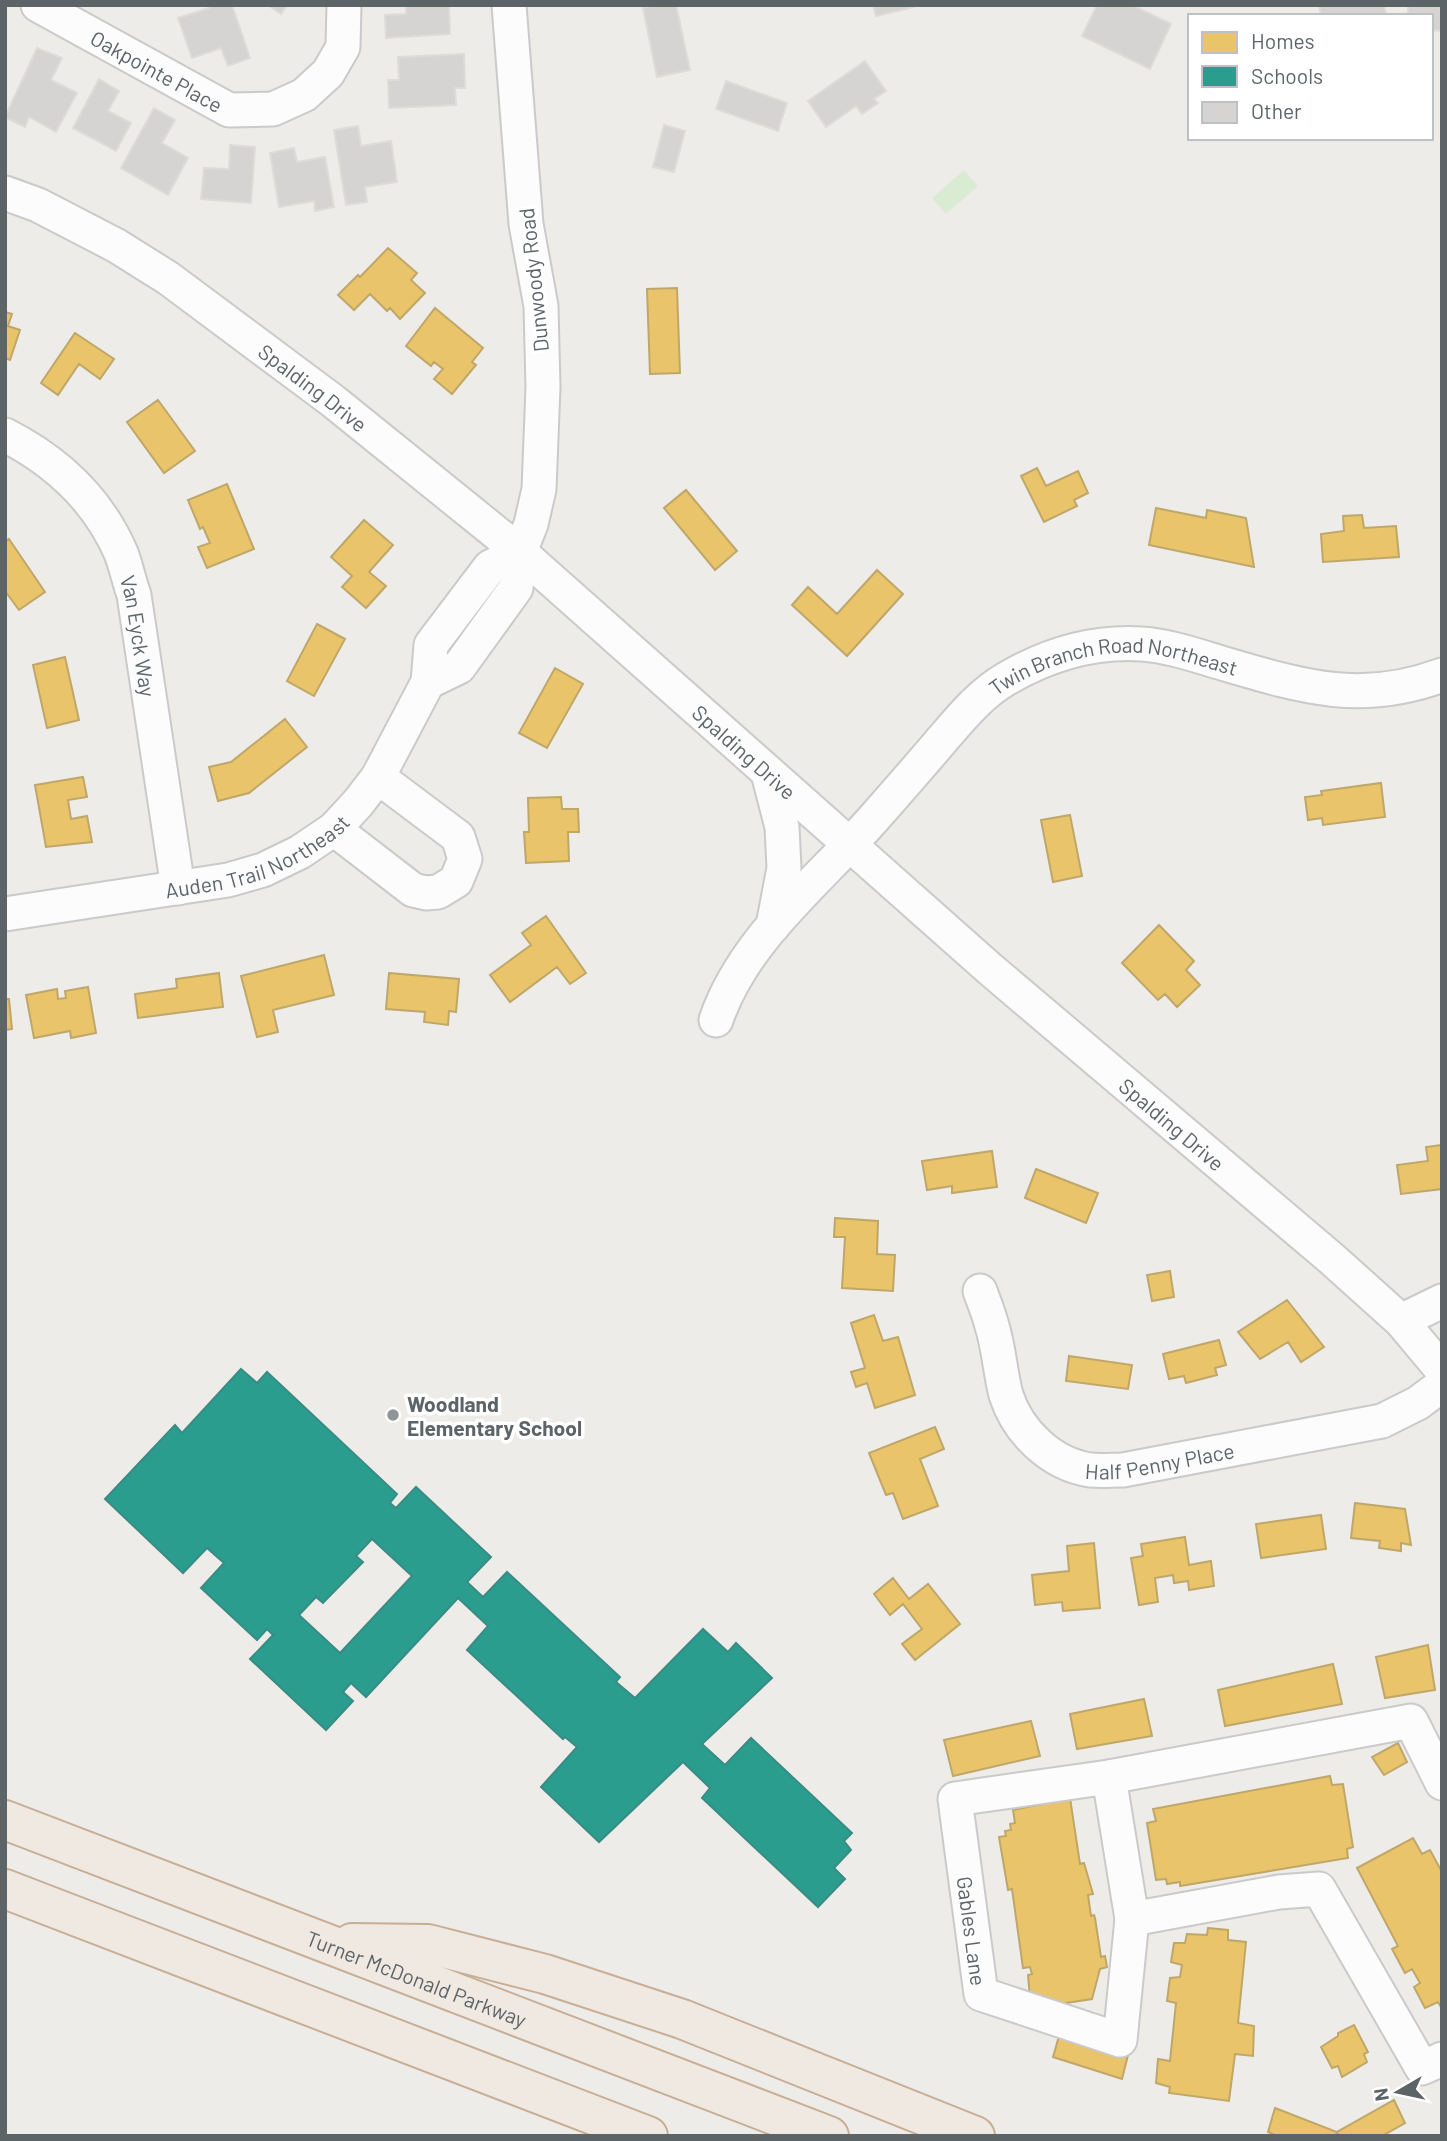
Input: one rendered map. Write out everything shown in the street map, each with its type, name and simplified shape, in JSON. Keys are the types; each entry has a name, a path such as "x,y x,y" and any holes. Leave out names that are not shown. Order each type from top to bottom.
{"highway":[{"name":"Turner McDonald Parkway","path":"5,1819 829,2136"},
{"path":"5,1889 648,2136"},
{"path":"327,1943 428,1944 545,1974 682,2019 975,2136"}],"street":[{"name":"Oakpointe Place","path":"38,5 229,110 273,109 304,95 328,73 343,47 344,5"},
{"name":"Dunwoody Road","path":"509,5 525,211 541,306 543,387 539,489 531,524 520,552"},
{"name":"Spalding Drive","path":"5,193 38,205 117,246 168,278 333,401 520,552 1088,1053 1332,1259 1401,1321 1442,1370"},
{"name":"Van Eyck Way","path":"5,435 31,448 68,477 98,512 121,554 134,595 178,888"},
{"name":"Auden Trail Northeast","path":"5,914 228,880 263,870 300,852 334,829 378,777 428,682 459,667 516,588 520,552"},
{"name":"Twin Branch Road Northeast","path":"716,1020 735,975 774,926 850,845 969,709 1003,681 1043,659 1090,646 1142,644 1180,650 1321,690 1368,692 1419,684 1442,675"},
{"path":"768,772 782,827 783,868 774,926"},
{"path":"334,829 413,890 438,892 456,881 465,859 458,837 378,777"},
{"name":"Half Penny Place","path":"980,1290 993,1327 1007,1395 1018,1422 1032,1439 1050,1454 1069,1464 1090,1470 1123,1470 1382,1421 1418,1403 1442,1385"},
{"path":"1401,1321 1442,1301"},
{"name":"Gables Lane","path":"1109,1777 1132,1919 1120,2040 981,1994 955,1799 1109,1777 1411,1721 1442,1783"},
{"path":"1132,1919 1279,1892 1319,1889 1422,2068 1442,2059"}],"green space":[{"path":"964,170 978,186 946,214 932,198"}],"building: Homes":[{"path":"388,248 417,273 411,280 425,293 400,319 390,308 387,311 370,294 354,310 338,295"},
{"path":"677,288 680,373 650,374 647,289"},
{"path":"435,308 483,348 472,362 476,365 452,394 434,379 443,369 434,362 431,366 406,346"},
{"path":"5,312 12,314 8,326 20,330 10,360 5,358"},
{"path":"75,333 114,359 100,379 79,364 58,395 41,383"},
{"path":"158,400 195,451 164,473 127,422"},
{"path":"1037,468 1046,486 1078,471 1088,493 1074,500 1077,506 1044,522 1021,476"},
{"path":"227,484 254,549 207,568 198,547 210,543 203,527 200,529 188,500"},
{"path":"686,490 737,551 715,570 664,508"},
{"path":"1156,508 1206,518 1207,510 1246,518 1254,567 1149,545"},
{"path":"1362,515 1364,528 1396,526 1399,557 1323,562 1321,534 1344,531 1343,516"},
{"path":"364,520 393,545 369,572 386,586 366,608 342,587 352,576 331,557"},
{"path":"9,539 45,592 19,610 5,591 5,542"},
{"path":"877,570 903,594 847,656 792,605 808,587 837,614"},
{"path":"317,624 345,639 314,696 287,681"},
{"path":"65,657 79,720 47,728 33,665"},
{"path":"555,668 583,684 547,748 519,733"},
{"path":"285,719 307,747 249,793 218,801 209,767 231,762"},
{"path":"83,777 87,797 68,800 71,819 87,816 92,842 46,847 35,785"},
{"path":"1381,783 1385,817 1323,825 1322,818 1308,820 1305,797 1322,795 1321,791"},
{"path":"561,797 562,809 578,809 579,832 568,832 569,861 526,863 524,832 529,832 528,798"},
{"path":"1070,815 1082,876 1053,882 1041,820"},
{"path":"546,916 586,973 570,984 557,967 510,1002 490,975 531,945 522,933"},
{"path":"1159,925 1194,961 1186,970 1200,985 1177,1007 1165,994 1158,1000 1122,963"},
{"path":"324,955 334,995 273,1010 278,1032 257,1037 241,976"},
{"path":"219,973 223,1007 138,1018 135,994 177,988 176,979"},
{"path":"389,973 459,979 456,1012 449,1011 448,1025 424,1022 425,1012 386,1009"},
{"path":"88,987 96,1033 71,1038 70,1031 34,1038 26,995 57,989 58,999 66,998 65,991"},
{"path":"5,999 9,999 12,1029 5,1030"},
{"path":"1442,1145 1442,1189 1401,1194 1397,1165 1428,1161 1426,1147"},
{"path":"992,1151 997,1187 952,1193 952,1186 927,1190 922,1161"},
{"path":"1036,1169 1098,1193 1086,1223 1025,1198"},
{"path":"835,1218 878,1221 877,1254 895,1255 893,1291 842,1288 845,1237 834,1237"},
{"path":"1170,1271 1174,1297 1152,1301 1147,1275"},
{"path":"1287,1300 1324,1347 1301,1362 1288,1342 1260,1359 1238,1332"},
{"path":"874,1315 883,1341 898,1337 915,1395 875,1408 867,1383 856,1387 851,1372 865,1368 851,1323"},
{"path":"1219,1340 1226,1365 1215,1368 1217,1375 1186,1383 1184,1376 1169,1379 1163,1354"},
{"path":"1069,1356 1132,1365 1128,1389 1066,1381"},
{"path":"935,1427 944,1449 920,1459 938,1506 903,1519 893,1493 886,1495 869,1453"},
{"path":"1355,1503 1405,1509 1411,1545 1401,1543 1401,1551 1379,1548 1380,1541 1351,1538"},
{"path":"1321,1515 1326,1549 1261,1558 1256,1524"},
{"path":"1185,1537 1189,1565 1211,1561 1214,1586 1189,1590 1188,1581 1174,1583 1173,1575 1155,1578 1158,1602 1139,1605 1131,1558 1143,1556 1141,1544"},
{"path":"1094,1543 1100,1608 1063,1611 1062,1602 1035,1605 1032,1575 1069,1571 1067,1546"},
{"path":"893,1578 909,1599 928,1584 960,1624 915,1660 902,1644 922,1629 903,1604 890,1615 874,1594"},
{"path":"1428,1645 1435,1690 1385,1698 1376,1657"},
{"path":"1333,1664 1342,1704 1225,1726 1218,1690"},
{"path":"1144,1699 1152,1736 1077,1749 1070,1714"},
{"path":"1031,1721 1040,1756 953,1776 944,1740"},
{"path":"1398,1743 1407,1762 1384,1775 1372,1757"},
{"path":"1330,1776 1332,1785 1343,1784 1353,1847 1347,1849 1348,1858 1180,1886 1180,1882 1167,1884 1166,1879 1156,1880 1147,1823 1156,1821 1153,1809"},
{"path":"1070,1798 1080,1864 1084,1863 1093,1894 1088,1895 1091,1916 1094,1915 1095,1918 1101,1957 1105,1956 1107,1967 1100,1969 1092,1999 1040,2007 1030,1998 1028,1975 1032,1974 1030,1967 1023,1968 1012,1889 1008,1890 999,1837 1006,1836 1005,1831 1011,1830 1010,1824 1015,1823 1013,1810"},
{"path":"1413,1838 1422,1854 1430,1850 1442,1872 1442,2009 1438,2002 1425,2008 1414,1987 1420,1983 1412,1969 1405,1973 1392,1949 1398,1946 1357,1868"},
{"path":"1208,1928 1228,1930 1228,1940 1246,1942 1238,2023 1254,2026 1253,2056 1235,2054 1229,2101 1169,2093 1170,2087 1156,2083 1158,2059 1170,2061 1176,2003 1167,2001 1170,1978 1180,1977 1182,1965 1171,1962 1174,1943 1185,1943 1187,1934 1207,1935"},
{"path":"1354,2025 1368,2052 1364,2054 1367,2062 1342,2077 1338,2066 1332,2068 1321,2047 1338,2036 1338,2033"},
{"path":"1061,2029 1128,2055 1122,2079 1053,2057"},
{"path":"1394,2100 1405,2123 1382,2136 1339,2136 1337,2132"},
{"path":"1275,2108 1337,2132 1336,2136 1277,2136 1268,2132"}],"building: Schools":[{"path":"241,1369 257,1383 267,1372 397,1494 390,1503 396,1508 416,1487 491,1557 467,1582 483,1597 507,1572 620,1677 616,1682 635,1698 703,1629 728,1652 736,1643 772,1678 702,1744 725,1765 751,1738 852,1833 844,1841 851,1850 834,1868 845,1879 818,1907 702,1798 710,1788 683,1762 599,1842 541,1787 577,1747 565,1737 563,1739 467,1650 488,1626 458,1598 366,1697 351,1683 343,1692 353,1701 326,1730 250,1659 273,1635 267,1629 257,1640 201,1588 224,1563 207,1548 183,1573 105,1499 175,1425 182,1433","holes":["372,1539 412,1576 340,1653 299,1615 316,1597 323,1603 363,1562 356,1556"]}],"building: Other":[{"path":"208,5 232,5 250,58 228,66 221,48 192,58 178,18 209,8"},
{"path":"268,5 287,5 281,14"},
{"path":"406,5 449,5 450,34 386,38 385,15 406,14"},
{"path":"676,5 690,70 657,77 643,8"},
{"path":"873,5 913,5 914,7 876,16"},
{"path":"1097,5 1132,5 1171,24 1150,69 1082,36"},
{"path":"1319,5 1384,5 1386,14 1321,14"},
{"path":"1408,5 1442,5 1442,31 1433,30 1433,14 1408,14"},
{"path":"37,48 62,58 51,80 77,93 56,132 29,117 25,127 5,117"},
{"path":"464,54 465,88 455,88 456,105 389,108 388,80 399,80 398,57"},
{"path":"865,61 886,91 874,99 878,103 862,114 856,106 826,127 808,101"},
{"path":"99,79 119,91 108,111 131,123 116,151 73,128"},
{"path":"726,81 787,103 778,131 716,109"},
{"path":"154,108 175,120 162,143 188,158 168,195 121,168"},
{"path":"664,125 685,131 674,172 653,167"},
{"path":"358,126 361,146 391,141 397,182 365,187 367,202 346,205 334,130"},
{"path":"230,145 255,147 251,203 201,199 204,168 229,169"},
{"path":"294,148 297,162 325,157 334,207 315,211 314,201 279,207 270,153"}],"place":[{"name":"Woodland Elementary School","path":"393,1415"}]}
